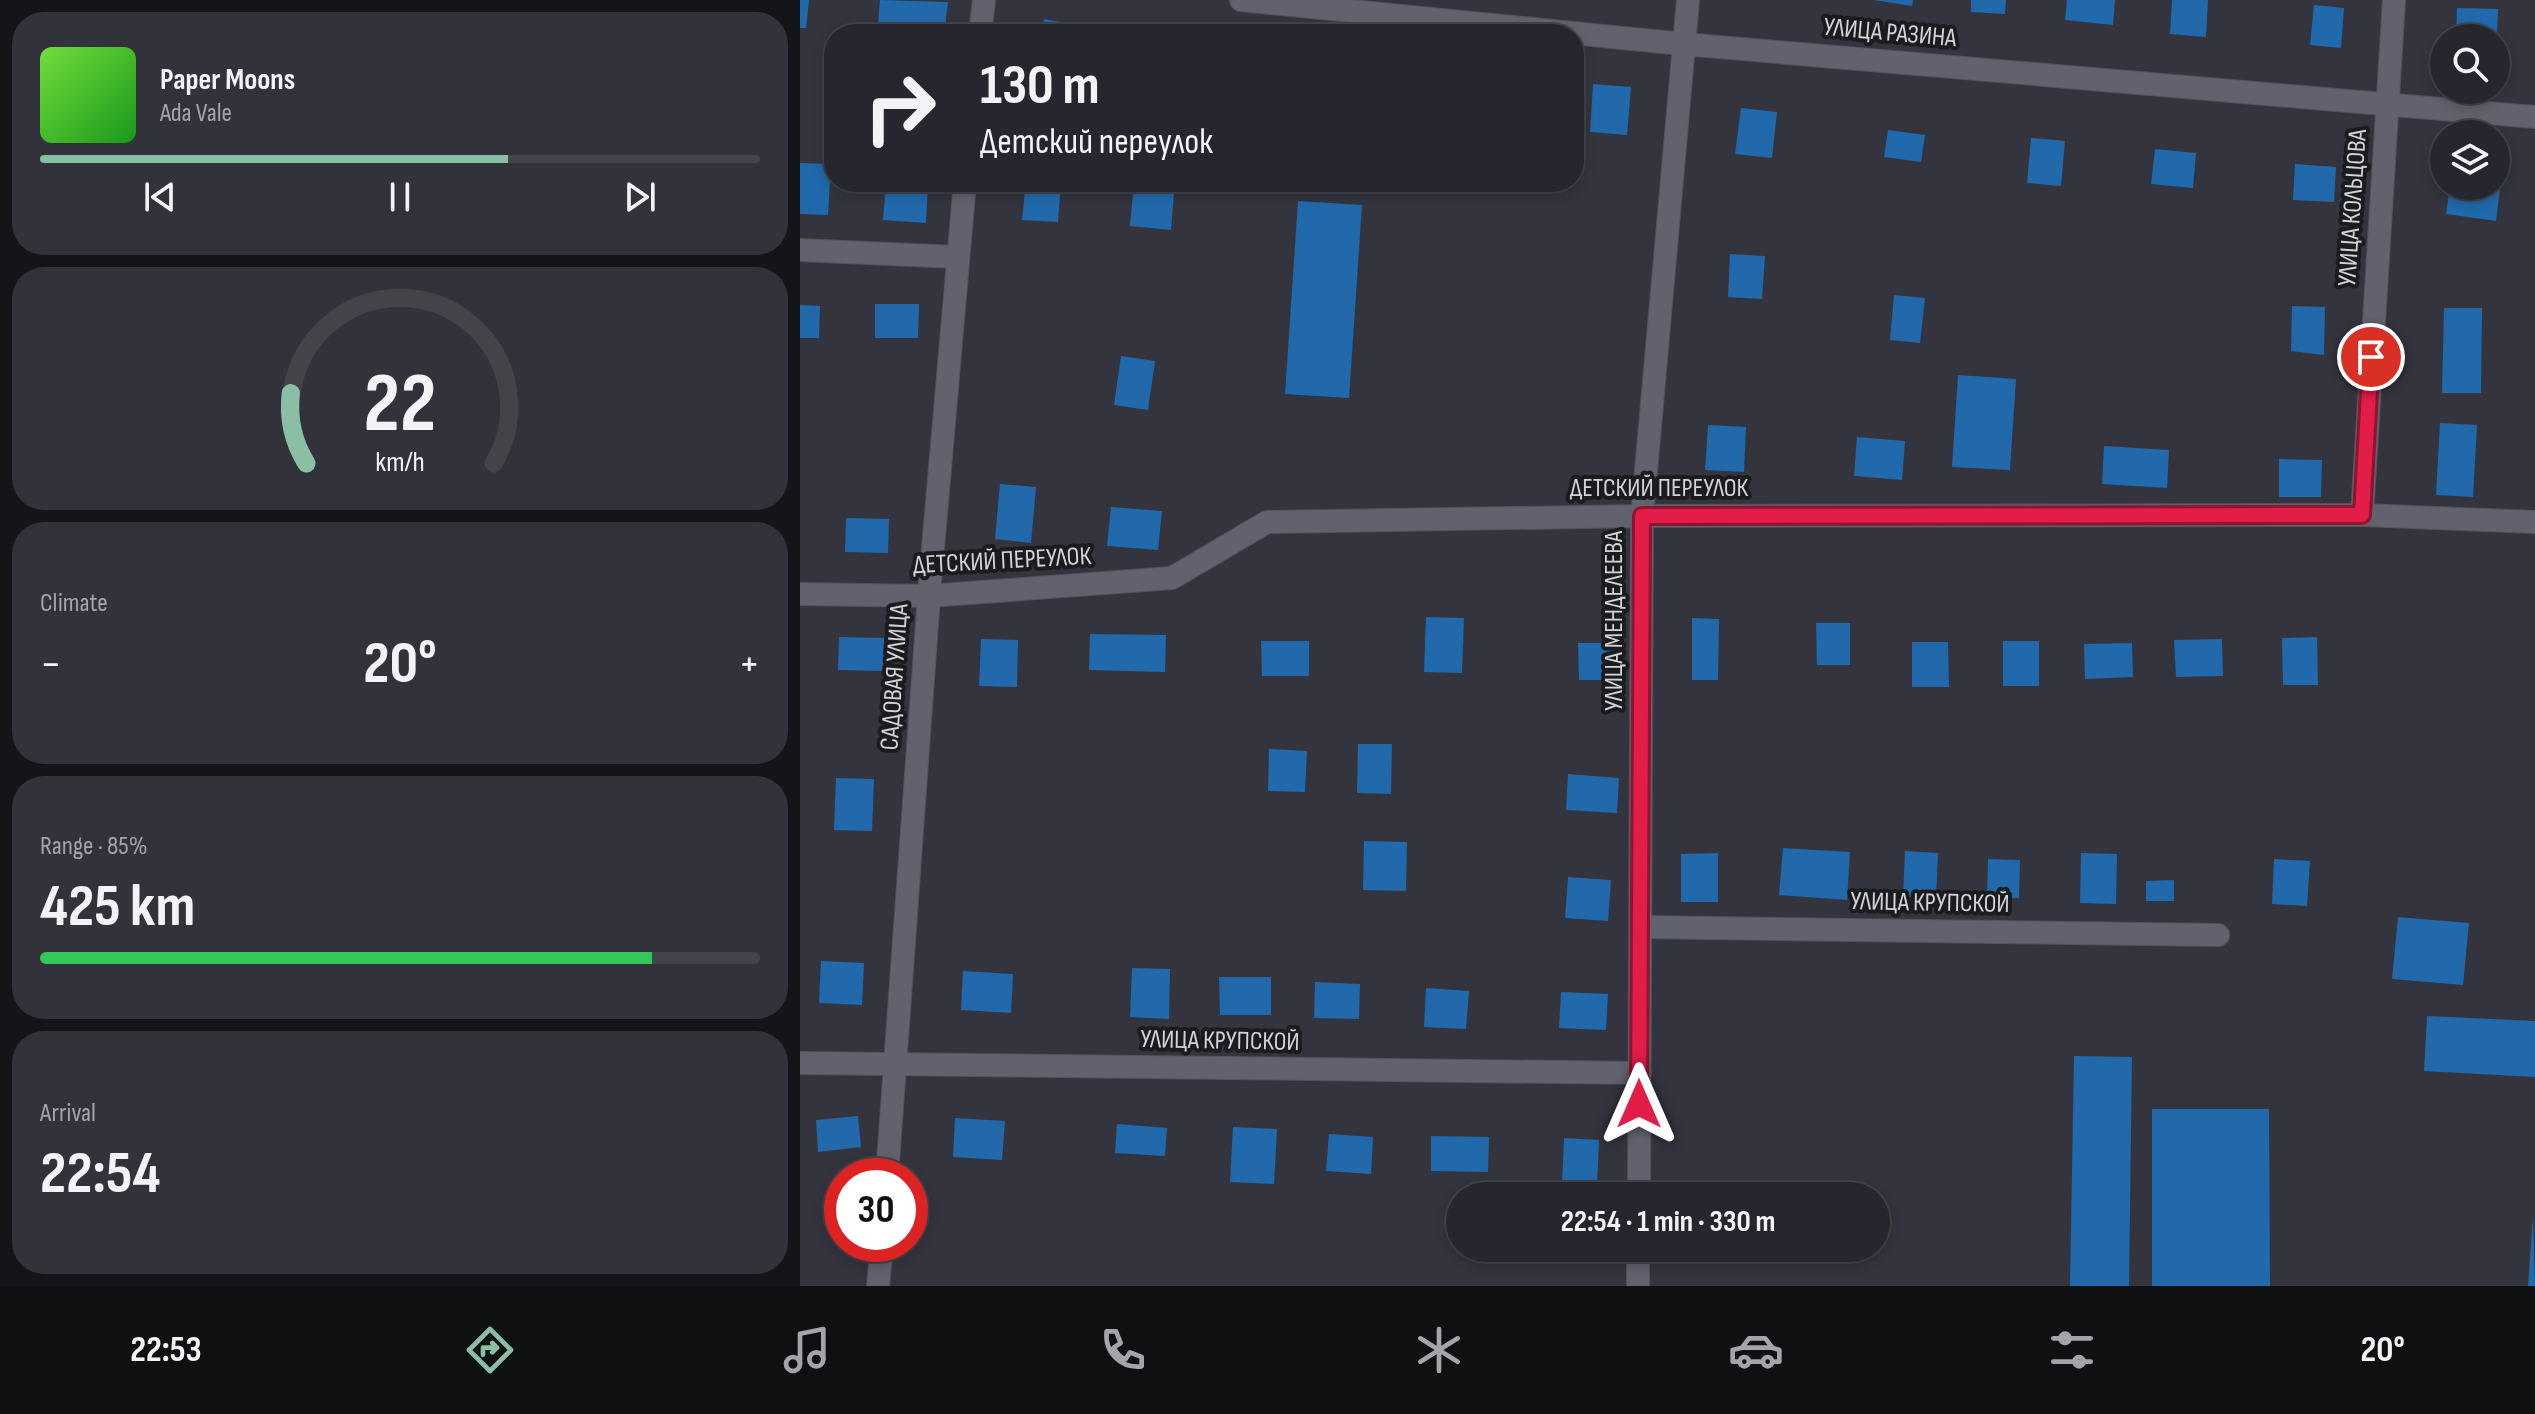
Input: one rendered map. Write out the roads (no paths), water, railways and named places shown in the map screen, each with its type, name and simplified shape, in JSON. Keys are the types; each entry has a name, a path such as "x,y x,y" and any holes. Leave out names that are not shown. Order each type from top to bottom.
{"street":[{"path":"981,24 984,0"},
{"name":"УЛИЦА РАЗИНА","path":"1241,0 1482,24"},
{"name":"УЛИЦА МЕНДЕЛЕЕВА","path":"1639,1182 1642,516 1688,0"},
{"name":"УЛИЦА КОЛЬЦОВА","path":"2362,515 2394,0"},
{"name":"УЛИЦА РАЗИНА","path":"1584,34 2535,117"},
{"name":"САДОВАЯ УЛИЦА","path":"888,1158 929,596 964,192"},
{"path":"800,250 957,257"},
{"name":"ДЕТСКИЙ ПЕРЕУЛОК","path":"800,594 929,596 1172,578 1267,522 1642,516 2362,515 2535,522"},
{"name":"УЛИЦА КРУПСКОЙ","path":"1641,927 2218,935"},
{"name":"УЛИЦА КРУПСКОЙ","path":"800,1063 1640,1073"},
{"path":"878,1286 880,1262"},
{"path":"1638,1262 1638,1286"}]}
